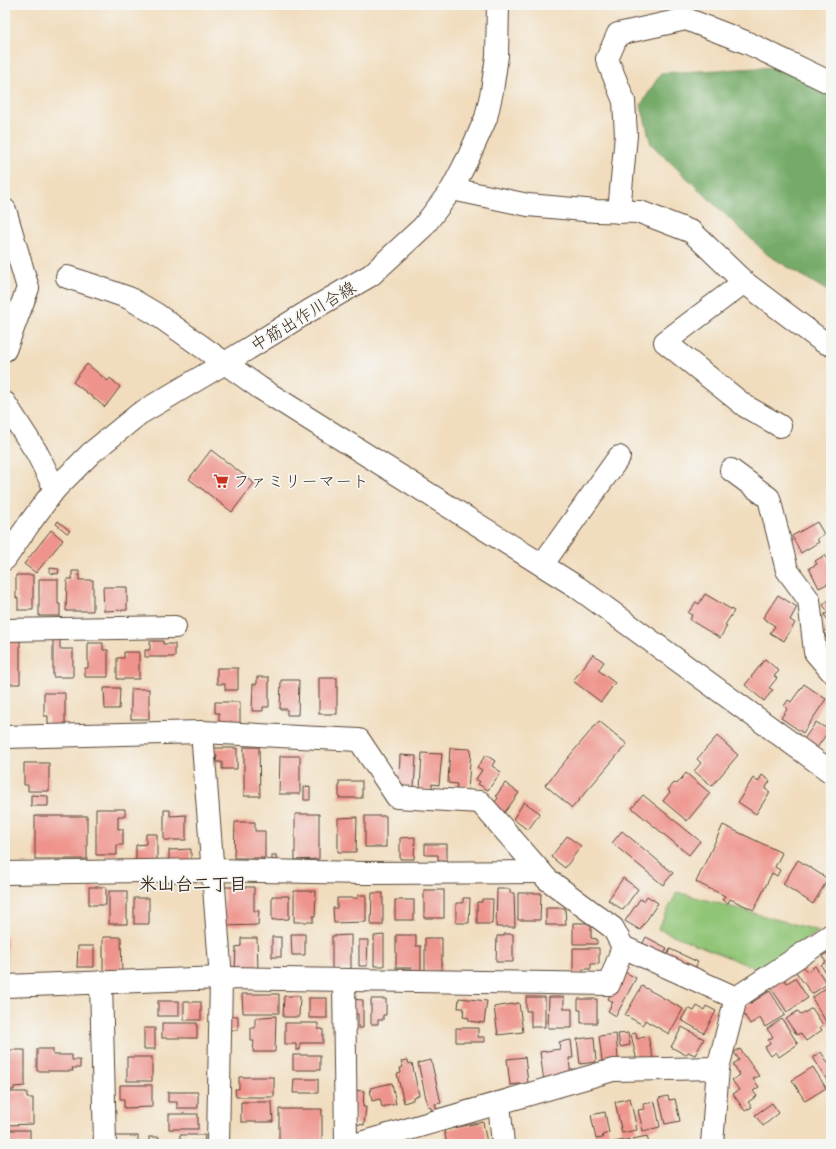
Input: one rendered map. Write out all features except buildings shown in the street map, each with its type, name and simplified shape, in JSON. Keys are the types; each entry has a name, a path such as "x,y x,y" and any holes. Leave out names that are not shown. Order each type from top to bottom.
{"street":[{"name":"中筋出作川合線","path":"5,559 55,489 91,452 139,414 371,275 423,227 452,189 486,118 497,56 498,5"},
{"path":"619,212 626,135 624,100 607,59 618,34 686,19 748,43 831,83"},
{"path":"452,189 528,205 596,211 640,212 692,232 744,282 822,341 831,345"},
{"path":"5,210 28,288 5,350"},
{"path":"67,278 129,298 156,314 260,388 577,587 830,769"},
{"path":"744,282 665,342 745,406 780,426"},
{"path":"5,403 38,453 55,489"},
{"path":"542,565 619,457"},
{"path":"731,470 769,498 787,570 809,600 815,652 831,671"},
{"path":"5,630 175,627"},
{"path":"5,737 202,732 359,740 397,796 480,802 547,879 613,928 623,947 736,998"},
{"path":"202,732 221,978 218,1144"},
{"path":"5,873 213,870 364,873 541,872"},
{"path":"712,1144 718,1068 736,998 831,935"},
{"path":"5,986 221,978 609,984 623,947"},
{"path":"344,980 346,1144"},
{"path":"101,982 105,1144"},
{"path":"357,1144 613,1070 718,1068"},
{"path":"498,1103 503,1144"}],"green space":[{"path":"798,66 831,86 831,293 768,255 651,144 641,105 661,73"},
{"path":"677,892 819,931 762,971 658,929"}],"place":[{"name":"ファミリーマート","path":"221,481"}],"district":[{"name":"米山台二丁目","path":"193,884"}]}
